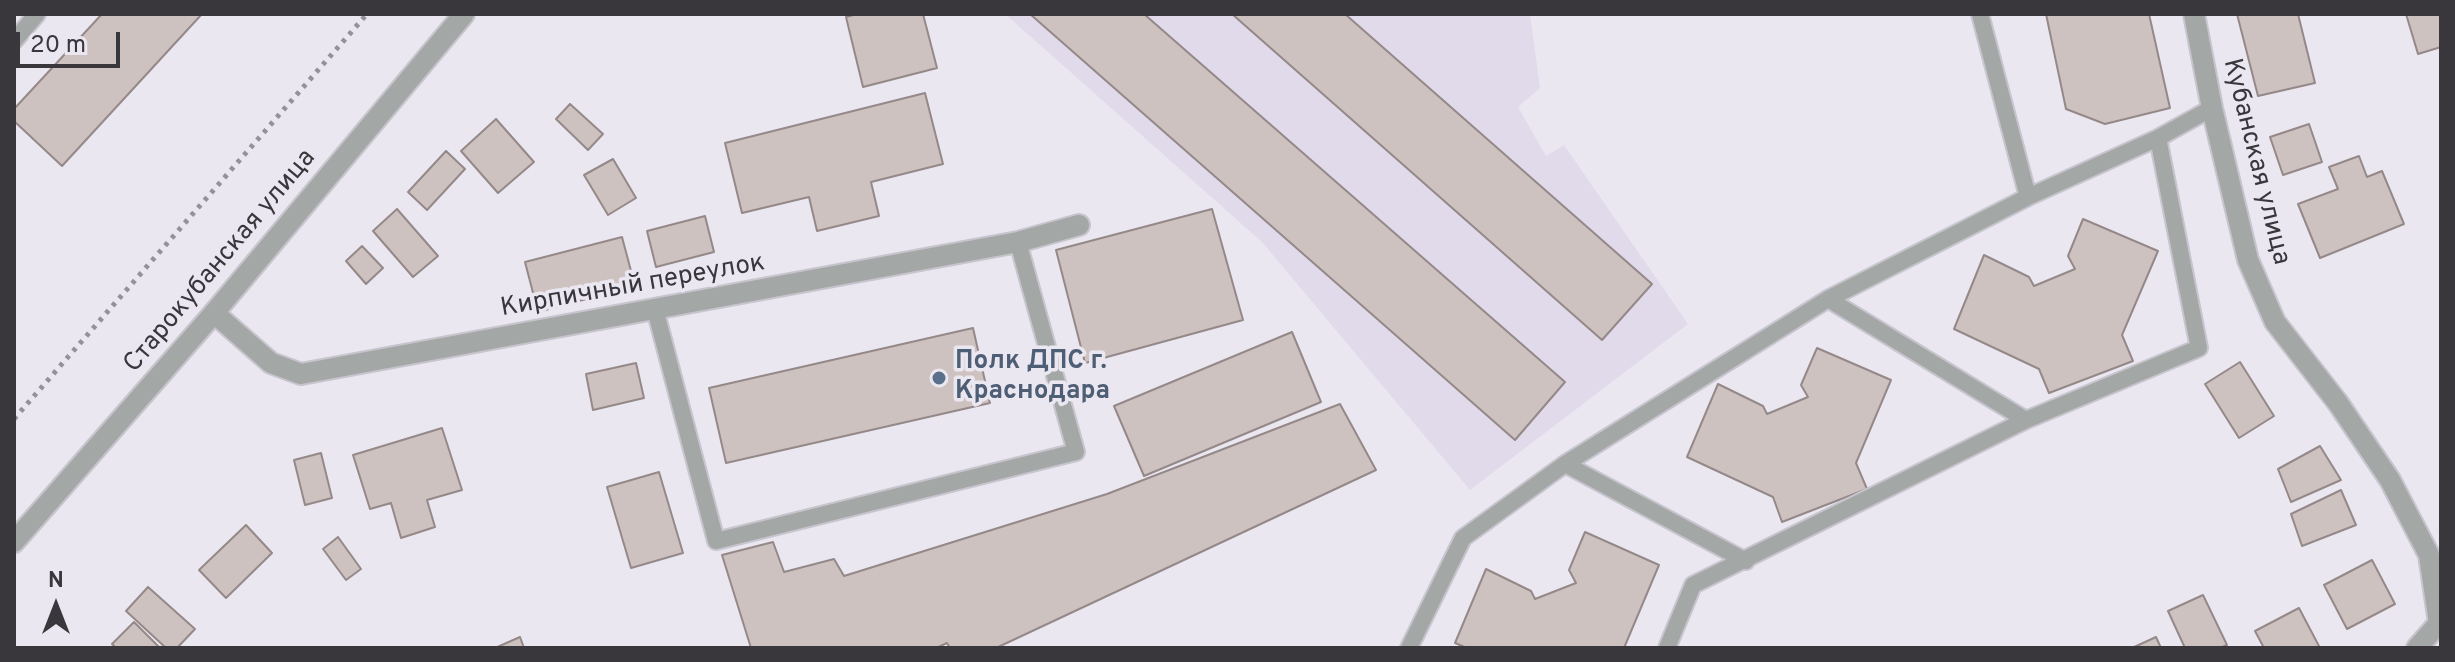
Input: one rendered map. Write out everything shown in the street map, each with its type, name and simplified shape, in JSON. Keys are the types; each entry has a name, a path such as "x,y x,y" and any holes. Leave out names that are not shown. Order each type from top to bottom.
{"street":[{"name":"Старокубанская улица","path":"14,542 214,313 464,14"},
{"name":"Кубанская улица","path":"2194,14 2212,108 2248,260 2275,322 2338,403 2390,480 2429,555 2439,623 2417,648"},
{"name":"Кирпичный переулок","path":"214,313 271,363 301,374 1018,242 1079,225"}],"lane":[{"path":"14,41 37,14"},
{"path":"1980,14 2028,197"},
{"path":"1409,648 1463,538 1565,464 1828,299 2028,197 2158,138 2212,108"},
{"path":"1667,648 1693,585 2026,420 2199,348 2158,138"},
{"path":"655,309 716,541 1076,452 1018,242"},
{"path":"1828,299 2026,420"},
{"path":"1565,464 1746,561"}],"path":[{"path":"14,419 367,14"}],"shaded area":[{"path":"1005,14 1530,14 1540,88 1518,107 1546,156 1564,145 1688,324 1470,490 1262,242"}],"building":[{"path":"102,14 202,14 62,166 14,121 14,109"},
{"path":"857,14 923,14 937,68 863,87 846,17"},
{"path":"1030,14 1144,14 1565,382 1515,440"},
{"path":"1232,14 1345,14 1652,284 1602,340"},
{"path":"2046,14 2149,14 2170,108 2105,124 2066,109"},
{"path":"2237,14 2298,14 2315,83 2258,96"},
{"path":"2406,14 2441,14 2441,47 2418,54"},
{"path":"925,93 943,164 871,182 879,216 817,231 809,197 742,213 725,143"},
{"path":"570,104 603,134 588,150 556,119"},
{"path":"496,119 534,162 498,193 461,151"},
{"path":"2309,124 2322,162 2283,175 2270,137"},
{"path":"446,151 465,169 427,210 408,192"},
{"path":"2359,156 2367,177 2382,171 2404,224 2320,258 2298,204 2338,189 2329,167"},
{"path":"613,159 636,198 608,215 584,175"},
{"path":"397,209 438,256 413,277 373,231"},
{"path":"1212,209 1243,320 1085,363 1056,250"},
{"path":"705,216 714,252 656,267 647,231"},
{"path":"2083,219 2158,251 2122,335 2133,361 2049,393 2039,369 1954,329 1984,255 2029,277 2034,286 2075,269 2068,256"},
{"path":"622,237 635,286 538,312 525,262"},
{"path":"362,246 383,268 366,284 346,261"},
{"path":"973,328 990,403 726,463 709,388"},
{"path":"1292,332 1321,402 1144,476 1114,406"},
{"path":"1817,348 1891,380 1856,463 1867,489 1782,522 1773,497 1687,457 1718,384 1763,406 1767,414 1808,397 1801,385"},
{"path":"2240,362 2274,416 2239,438 2205,384"},
{"path":"636,363 644,398 593,410 586,374"},
{"path":"1340,404 1376,470 996,648 950,648 947,643 936,648 751,648 722,555 773,542 784,572 834,559 844,576 1107,494"},
{"path":"442,428 462,490 427,500 435,527 401,538 391,503 370,509 353,455"},
{"path":"2320,446 2341,480 2291,502 2278,469"},
{"path":"321,453 332,498 305,505 294,460"},
{"path":"659,472 683,553 631,568 607,487"},
{"path":"2341,490 2356,525 2302,546 2291,514"},
{"path":"246,525 272,553 226,598 199,570"},
{"path":"1585,532 1659,565 1624,648 1467,648 1455,643 1486,569 1531,591 1535,599 1576,583 1569,570"},
{"path":"338,537 361,569 346,580 323,549"},
{"path":"2372,560 2395,604 2347,629 2324,585"},
{"path":"148,587 195,629 177,648 166,648 126,611"},
{"path":"2203,595 2227,645 2220,648 2185,648 2168,611"},
{"path":"2299,608 2320,648 2264,648 2255,631"},
{"path":"134,622 160,648 116,648 112,644"},
{"path":"520,637 524,648 495,648"},
{"path":"2156,637 2161,648 2132,648"}],"place":[{"name":"Полк ДПС г. Краснодара","path":"939,378"}]}
